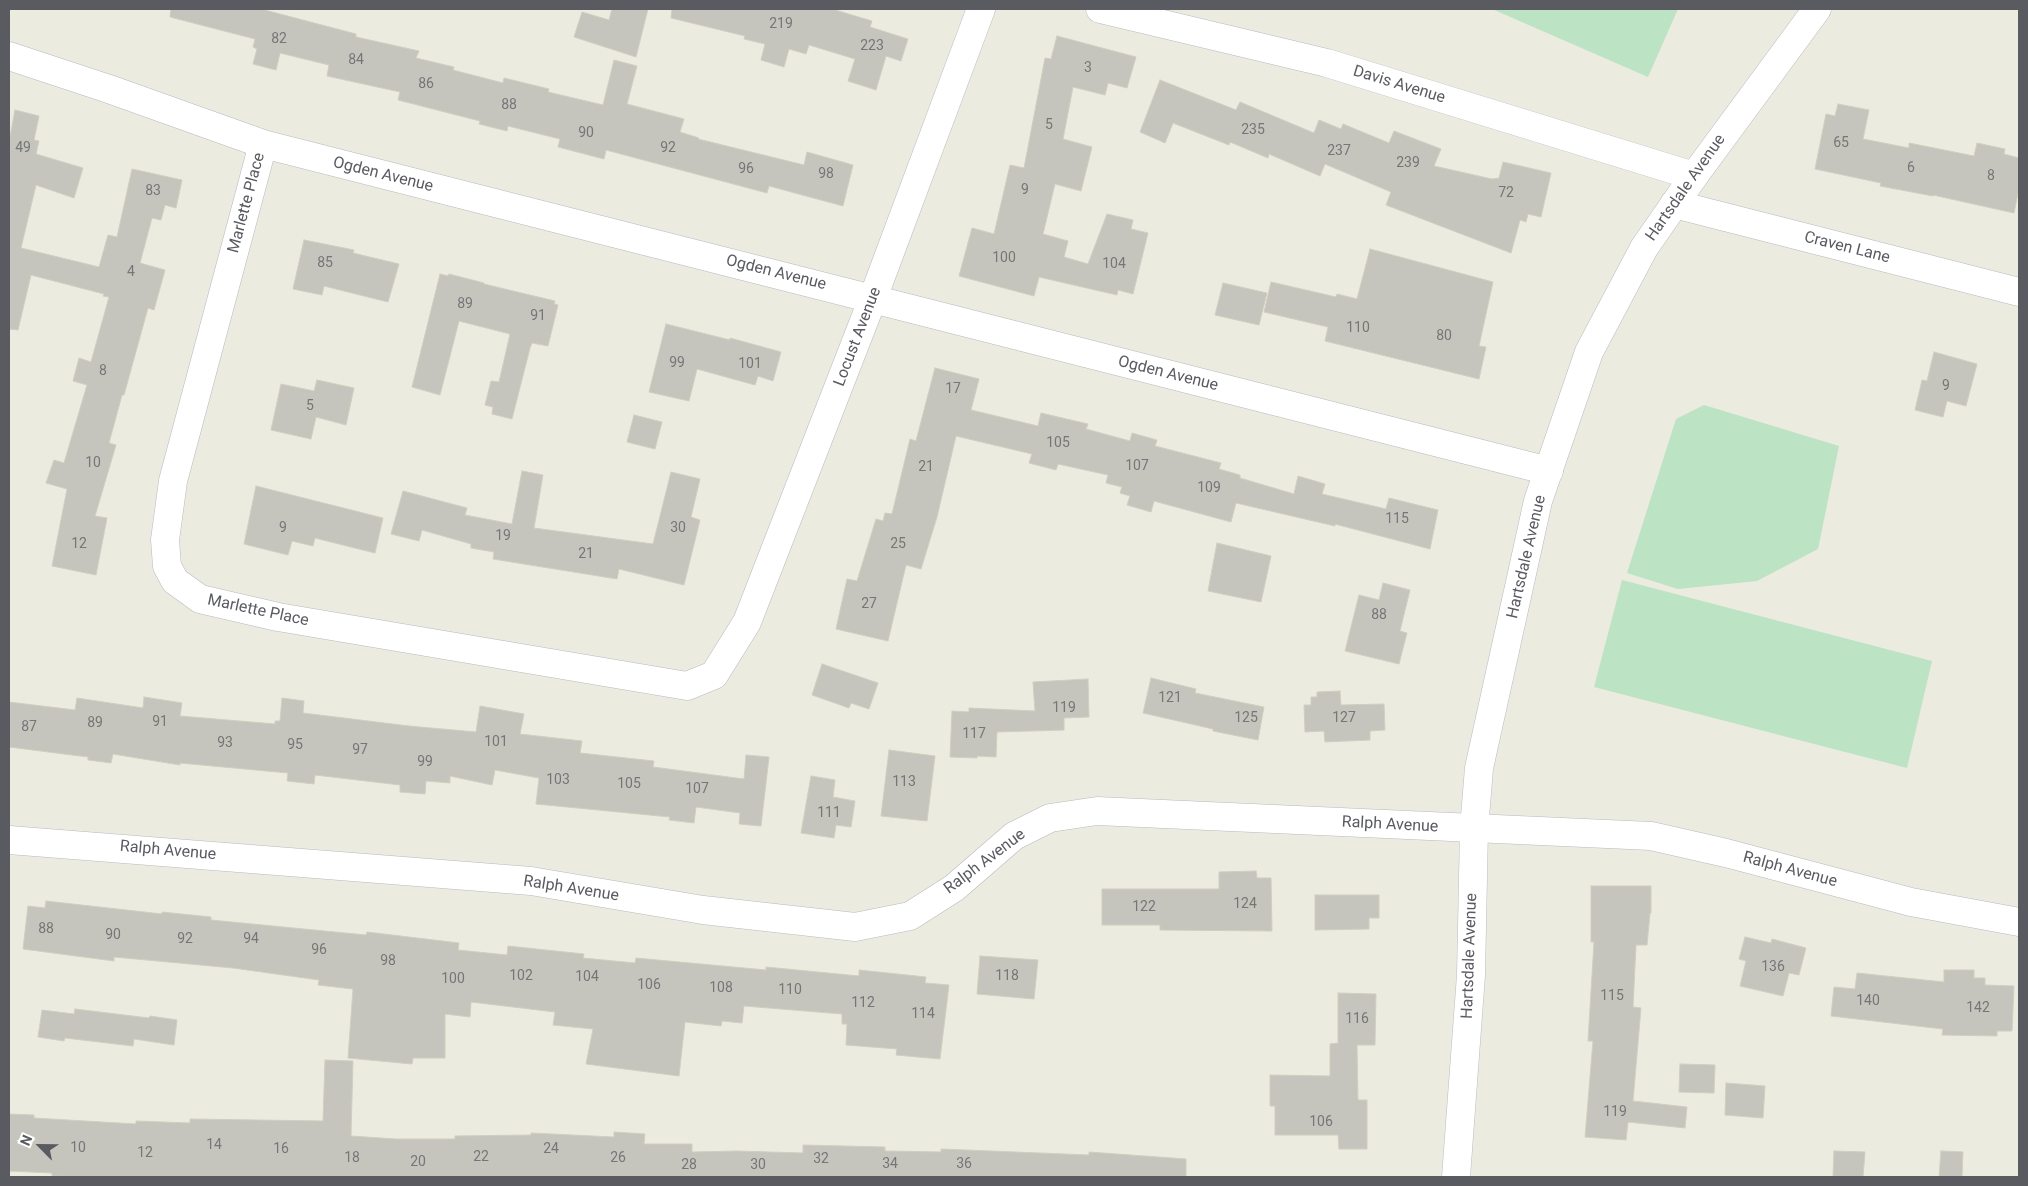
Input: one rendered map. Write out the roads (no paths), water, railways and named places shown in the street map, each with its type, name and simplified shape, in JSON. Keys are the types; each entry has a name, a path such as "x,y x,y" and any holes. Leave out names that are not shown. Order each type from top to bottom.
{"street":[{"name":"Locust Avenue","path":"722,661 747,622 873,298 981,9"},
{"name":"Davis Avenue","path":"1100,9 1327,63 1694,176"},
{"name":"Hartsdale Avenue","path":"1456,1177 1471,975 1474,829 1480,768 1538,501 1589,352 1644,248 1694,176 1817,9"},
{"name":"Ogden Avenue","path":"9,56 109,89 263,144 1549,470"},
{"name":"Marlette Place","path":"263,144 173,481 165,540 167,566 175,581 200,599 278,617 687,686 714,675 722,661"},
{"name":"Craven Lane","path":"1674,204 2019,292"},
{"name":"Ralph Avenue","path":"9,840 43,841 531,881 703,910 855,927 910,916 954,888 1014,836 1050,818 1097,811 1651,836 1726,853 1912,902 2019,922"}]}
